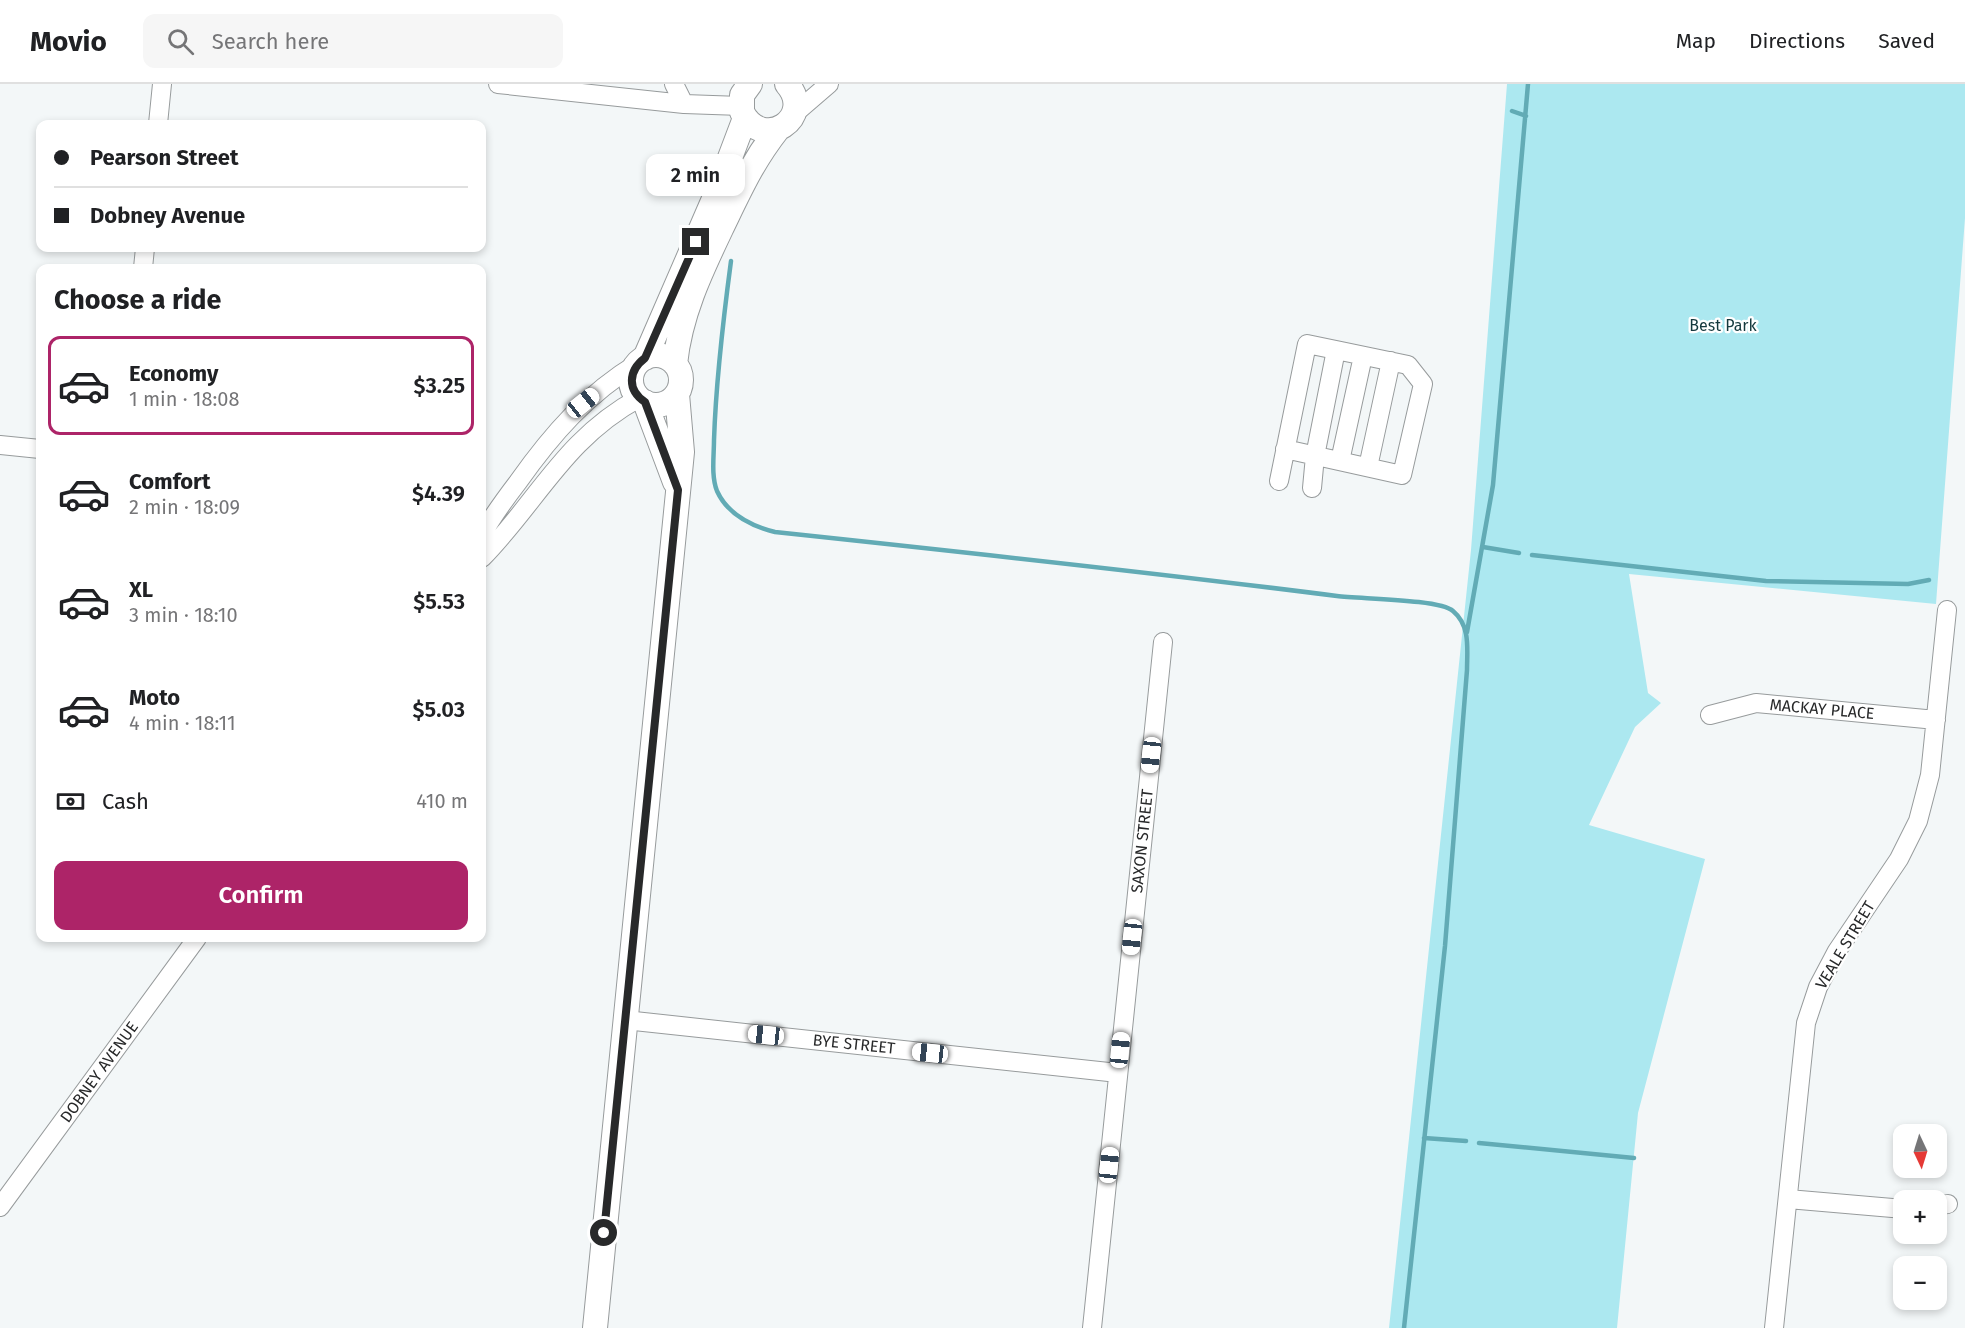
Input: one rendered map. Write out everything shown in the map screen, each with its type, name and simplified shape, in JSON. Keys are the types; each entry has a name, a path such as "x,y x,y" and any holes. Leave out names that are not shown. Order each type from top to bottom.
{"main road":[{"path":"642,400 659,405 672,400 677,394 682,381 675,364 683,318 705,262 755,158 786,122 795,99 787,84"},
{"path":"744,97 763,130 786,122"},
{"path":"678,490 642,400 632,385 631,377 641,361 717,192 744,97"},
{"path":"641,361 661,356 675,364"},
{"path":"594,1328 682,452 677,394"}],"street":[{"path":"158,120 162,84"},
{"path":"498,84 684,104 744,97"},
{"path":"674,84 684,104"},
{"path":"786,122 829,84"},
{"path":"1279,481 1285,449 1307,344 1408,364 1423,384 1402,475 1285,449"},
{"path":"1312,488 1315,456 1336,350"},
{"path":"1340,461 1363,356"},
{"path":"486,521 563,423 599,390 641,361"},
{"path":"1368,467 1391,361"},
{"path":"486,554 505,534 541,484 581,438 601,422 642,400"},
{"path":"0,445 36,449"},
{"path":"486,525 505,534"},
{"name":"VEALE STREET","path":"1774,1328 1806,1023 1818,987 1838,951 1899,859 1918,821 1930,776 1947,610"},
{"name":"SAXON STREET","path":"1092,1328 1163,642"},
{"name":"MACKAY PLACE","path":"1710,715 1756,703 1936,720"},
{"name":"DOBNEY AVENUE","path":"0,1207 194,942"},
{"name":"BYE STREET","path":"625,1020 1118,1073"},
{"path":"1788,1199 1893,1208"}],"green space":[{"name":"Best Park","path":"1507,84 1965,84 1965,218 1936,604 1629,574 1648,693 1661,703 1635,727 1589,825 1705,859 1638,1113 1617,1328 1389,1328 1471,550"}],"waterway":[{"path":"1467,632 1493,485 1528,84"},
{"path":"1512,111 1526,116"},
{"path":"731,261 718,373 713,472 717,491 727,507 749,523 775,532 1127,570 1337,596 1433,604 1445,607 1459,617 1467,639 1467,670 1445,946 1404,1328"},
{"path":"1483,547 1519,553"},
{"path":"1532,555 1766,581 1908,584 1929,580"},
{"path":"1424,1138 1466,1141"},
{"path":"1479,1143 1634,1158"}],"route":[{"path":"604,1233 678,490 645,402 634,392 631,377 638,363 645,358 696,242"}]}
